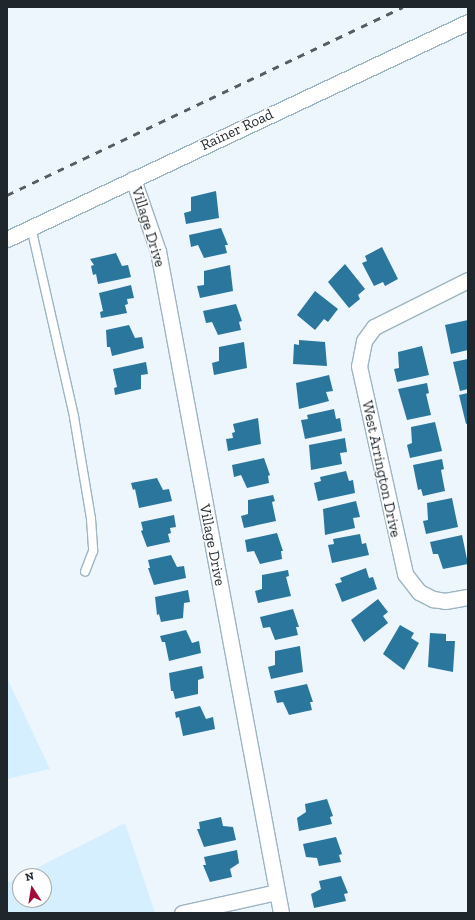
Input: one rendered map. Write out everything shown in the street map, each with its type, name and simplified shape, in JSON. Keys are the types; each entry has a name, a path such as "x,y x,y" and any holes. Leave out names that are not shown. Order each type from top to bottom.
{"street":[{"name":"Rainer Road","path":"7,239 468,22"},
{"name":"Village Drive","path":"133,179 158,251 281,913"},
{"name":"West Arrington Drive","path":"468,280 380,322 364,342 358,366 398,552 405,574 419,592 439,600 468,597"},
{"path":"182,913 277,892"}],"lane":[{"path":"31,227 74,417 91,519 93,550 85,572"}],"shaded area":[{"path":"7,678 50,769 7,779"},
{"path":"125,823 155,913 7,913 7,883 12,881 12,908 52,908 52,868 37,868"}],"building":[{"path":"216,191 219,218 186,224 184,213 191,211 191,197"},
{"path":"221,228 228,245 225,245 227,253 204,258 198,245 191,247 189,235"},
{"path":"382,247 398,279 385,286 383,282 374,286 362,263 367,261 365,256"},
{"path":"116,253 122,266 128,265 131,277 98,284 96,274 93,275 91,266 94,265 90,259"},
{"path":"345,264 365,289 358,295 360,299 349,308 328,282"},
{"path":"230,265 233,291 200,298 197,286 204,285 204,271"},
{"path":"131,285 134,298 127,299 128,304 125,305 127,313 101,318 100,312 103,311 99,293"},
{"path":"315,291 338,309 328,322 324,319 315,330 297,315"},
{"path":"236,304 242,321 239,322 241,330 218,335 212,322 206,323 203,311"},
{"path":"468,320 468,350 451,354 445,325"},
{"path":"129,325 135,338 142,337 144,348 112,356 110,347 107,347 106,330"},
{"path":"299,340 325,342 327,366 293,364 294,344 299,345"},
{"path":"244,342 247,368 214,375 212,363 219,361 219,347"},
{"path":"422,346 429,375 397,382 394,369 399,368 398,352"},
{"path":"468,359 468,389 460,391 453,362"},
{"path":"146,362 148,374 141,375 141,389 115,395 114,388 117,387 113,369"},
{"path":"329,375 333,391 326,392 329,401 299,409 296,383"},
{"path":"427,383 429,393 426,394 431,415 407,420 398,389"},
{"path":"468,393 468,423 466,424 459,395"},
{"path":"334,409 336,419 340,418 342,431 305,439 301,420 308,419 307,415"},
{"path":"258,418 261,444 228,451 226,439 233,438 232,433 235,432 233,424"},
{"path":"435,422 442,451 410,458 407,445 412,443 411,427"},
{"path":"345,438 347,452 340,453 342,464 311,470 309,445"},
{"path":"264,458 270,475 268,476 269,483 247,488 241,475 234,477 232,465"},
{"path":"442,459 444,469 441,470 445,491 423,496 421,489 418,490 413,465"},
{"path":"346,471 349,481 353,480 355,493 318,501 314,483 321,481 320,477"},
{"path":"157,478 163,490 169,489 172,501 139,508 135,489 133,490 131,483"},
{"path":"273,495 275,501 272,502 276,521 244,528 241,516 248,514 248,500"},
{"path":"452,498 458,527 426,534 423,521 428,520 427,503"},
{"path":"356,501 360,517 353,518 355,528 325,535 323,509"},
{"path":"174,515 176,527 170,528 171,533 168,534 170,542 147,547 141,531 143,530 141,522"},
{"path":"277,533 283,551 281,551 282,559 260,564 254,551 247,552 245,540"},
{"path":"360,534 362,544 366,543 369,555 332,563 328,545 334,544 333,539"},
{"path":"462,535 468,564 443,569 438,554 433,554 430,542"},
{"path":"171,555 177,567 184,566 186,578 154,585 148,568 150,568 148,560"},
{"path":"366,568 369,578 373,577 377,589 342,602 335,584 342,582 340,578"},
{"path":"288,570 289,576 286,577 291,596 258,603 255,591 262,589 262,575"},
{"path":"188,590 190,602 184,603 183,618 161,622 159,614 157,615 155,597"},
{"path":"378,599 388,612 383,616 388,623 364,642 351,620"},
{"path":"293,609 299,627 296,627 298,635 275,640 270,627 263,628 260,617"},
{"path":"400,625 414,633 411,638 419,643 404,670 383,654"},
{"path":"186,630 192,643 199,641 201,653 169,661 165,642 162,642 160,636"},
{"path":"430,633 446,634 446,641 455,641 453,672 428,667"},
{"path":"300,646 303,672 271,679 268,667 275,665 275,651"},
{"path":"202,666 204,678 198,680 198,694 175,699 173,691 171,691 169,673"},
{"path":"307,684 313,702 310,702 312,710 289,715 283,702 277,703 274,691"},
{"path":"200,706 206,719 213,717 215,729 183,736 179,717 176,718 175,712"},
{"path":"327,799 333,816 330,817 332,824 299,831 297,818 306,812 305,804"},
{"path":"221,817 223,826 233,827 236,840 204,847 197,829 200,829 199,822"},
{"path":"336,837 342,854 339,855 341,862 319,866 317,858 306,857 303,844"},
{"path":"237,850 239,863 230,869 232,877 210,882 203,865 206,865 204,857"},
{"path":"341,876 348,893 344,894 346,901 314,908 311,894 321,889 319,881"}],"railway":[{"path":"7,195 403,7"}]}
